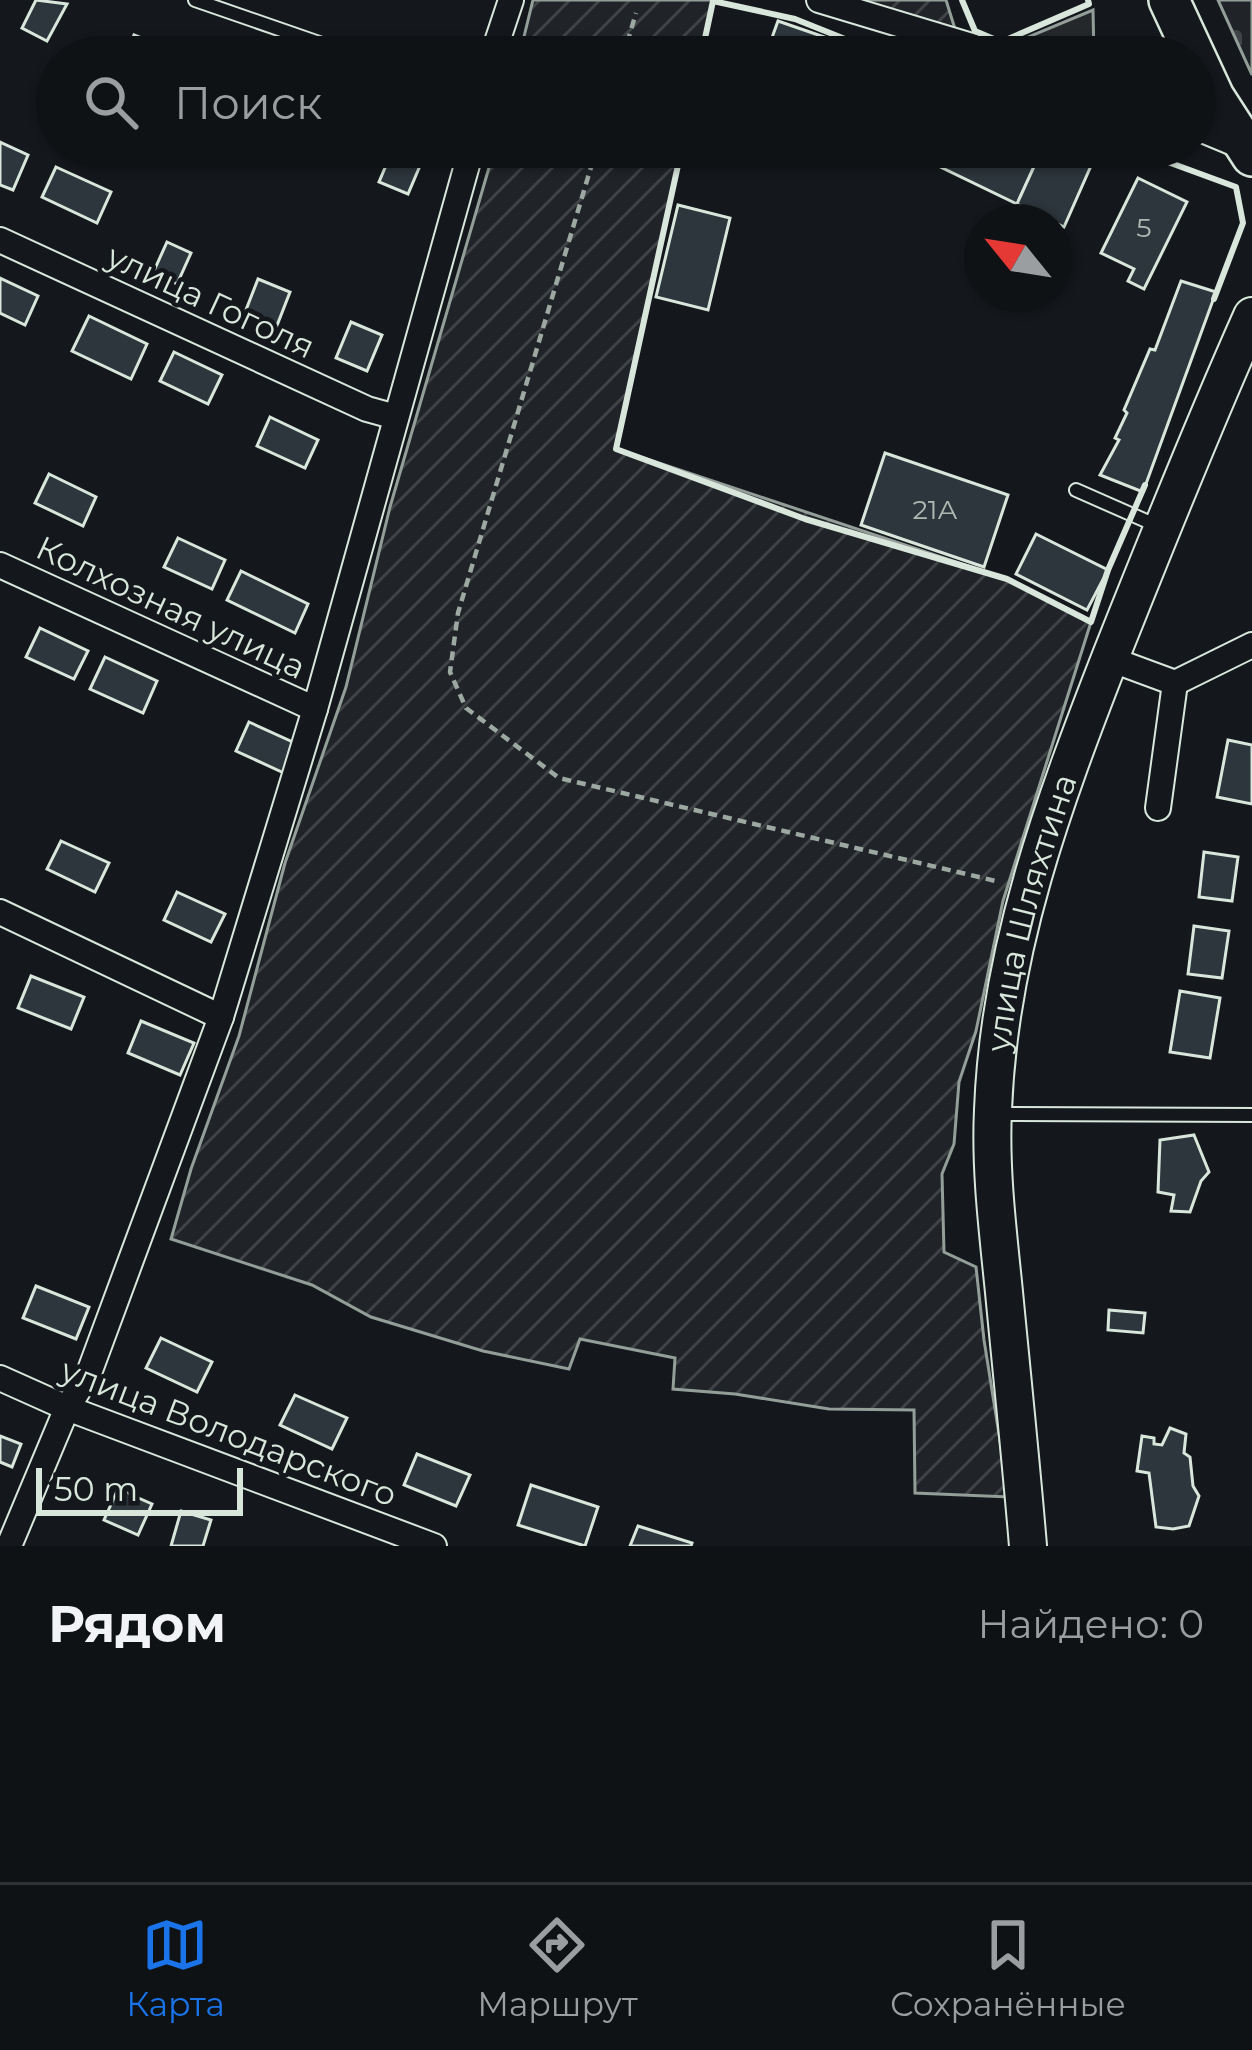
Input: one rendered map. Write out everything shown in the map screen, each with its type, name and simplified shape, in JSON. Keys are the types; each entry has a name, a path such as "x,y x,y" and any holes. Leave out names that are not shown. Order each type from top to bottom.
{"main road":[{"path":"1169,0 1186,36"},
{"path":"1216,100 1248,152"},
{"name":"улица Шляхтина","path":"1028,1546 997,1221 992,1114 998,1036 1029,888 1075,745 1161,527 1252,316"}],"street":[{"path":"499,36 511,0"},
{"path":"819,0 938,36"},
{"path":"1216,137 1248,152"},
{"path":"9,1546 67,1408 89,1373 221,1017 315,709 466,168"},
{"name":"улица Гоголя","path":"0,240 367,410 396,417"},
{"name":"Колхозная улица","path":"0,565 315,709"},
{"path":"1110,659 1175,683 1252,645"},
{"path":"1158,808 1175,683"},
{"path":"0,912 221,1017"},
{"name":"улица Володарского","path":"0,1378 67,1408 434,1546"}],"lane":[{"path":"195,0 299,36"},
{"path":"1076,490 1161,527"},
{"path":"992,1114 1252,1115"}],"path":[{"path":"629,36 636,13"},
{"path":"591,168 458,613 450,672 466,708 559,778 1029,888"}],"green space":[{"path":"533,0 713,1 706,36 524,36"},
{"path":"860,0 946,0 955,29"},
{"path":"1218,0 1252,0 1252,75"},
{"path":"489,168 677,168 617,449 1007,579 1091,622 1003,901 976,1031 959,1082 954,1144 942,1174 944,1252 976,1267 1009,1497 915,1493 914,1410 829,1409 673,1389 675,1358 580,1339 569,1369 483,1351 371,1317 312,1285 171,1239 239,1036 285,863 346,687 390,507"}],"shaded area":[{"path":"1093,10 1094,36 1030,36"}],"building":[{"path":"36,0 67,4 50,36 22,28"},
{"path":"778,21 821,36 773,36"},
{"path":"0,142 28,155 13,190 0,185"},
{"path":"56,168 111,192 97,223 42,197"},
{"path":"385,168 419,168 408,194 379,182"},
{"path":"943,168 1033,168 1017,204"},
{"path":"1033,168 1090,168 1072,209 1072,204 1017,204"},
{"path":"1138,178 1187,202 1144,289 1128,281 1134,269 1101,253"},
{"path":"678,205 730,218 708,310 656,297"},
{"path":"167,242 191,253 177,284 153,273"},
{"path":"0,278 38,296 25,325 0,313"},
{"path":"258,279 290,292 276,328 244,315"},
{"path":"1181,281 1216,292 1143,492 1100,475 1119,440 1115,438 1127,413 1124,410 1150,349 1155,350"},
{"path":"89,316 147,344 131,379 72,351"},
{"path":"351,322 382,335 367,371 336,358"},
{"path":"174,352 222,375 208,404 160,381"},
{"path":"270,417 318,440 305,468 257,446"},
{"path":"885,453 1008,495 984,567 861,525"},
{"path":"49,474 96,497 83,526 35,503"},
{"path":"1036,534 1108,570 1087,610 1016,574"},
{"path":"178,538 225,560 212,589 164,567"},
{"path":"241,571 308,604 295,633 227,600"},
{"path":"40,628 88,651 74,679 26,657"},
{"path":"105,657 157,681 143,713 90,689"},
{"path":"249,722 297,744 284,773 236,751"},
{"path":"1228,740 1252,745 1252,804 1217,797"},
{"path":"61,841 109,863 95,892 47,869"},
{"path":"1204,852 1238,857 1232,901 1199,897"},
{"path":"177,892 225,914 211,942 164,920"},
{"path":"1194,926 1229,931 1222,978 1188,974"},
{"path":"31,976 84,997 71,1029 18,1008"},
{"path":"1180,991 1220,998 1210,1058 1170,1052"},
{"path":"141,1021 194,1043 180,1075 128,1053"},
{"path":"1194,1135 1209,1172 1190,1212 1171,1211 1174,1195 1158,1192 1160,1140"},
{"path":"36,1286 89,1307 76,1339 23,1318"},
{"path":"1109,1310 1145,1313 1143,1333 1108,1330"},
{"path":"161,1338 212,1362 197,1392 146,1368"},
{"path":"295,1395 347,1418 332,1449 280,1425"},
{"path":"1170,1428 1186,1434 1184,1453 1190,1457 1199,1496 1189,1526 1173,1529 1156,1527 1149,1473 1137,1471 1142,1436 1162,1445"},
{"path":"0,1436 21,1444 12,1467 0,1462"},
{"path":"417,1454 470,1475 456,1506 404,1485"},
{"path":"531,1485 598,1507 585,1546 518,1525"},
{"path":"118,1489 152,1504 138,1535 104,1520"},
{"path":"181,1511 211,1520 203,1546 171,1546"},
{"path":"638,1526 692,1543 691,1546 630,1546"}],"wall":[{"path":"962,0 975,31 987,36"},
{"path":"1015,36 1089,4 1088,0"},
{"path":"706,36 713,1 795,19 838,36"},
{"path":"677,168 616,449 805,519 1007,579 1091,622 1145,485"},
{"path":"1184,168 1236,187 1243,223 1214,299"}]}
